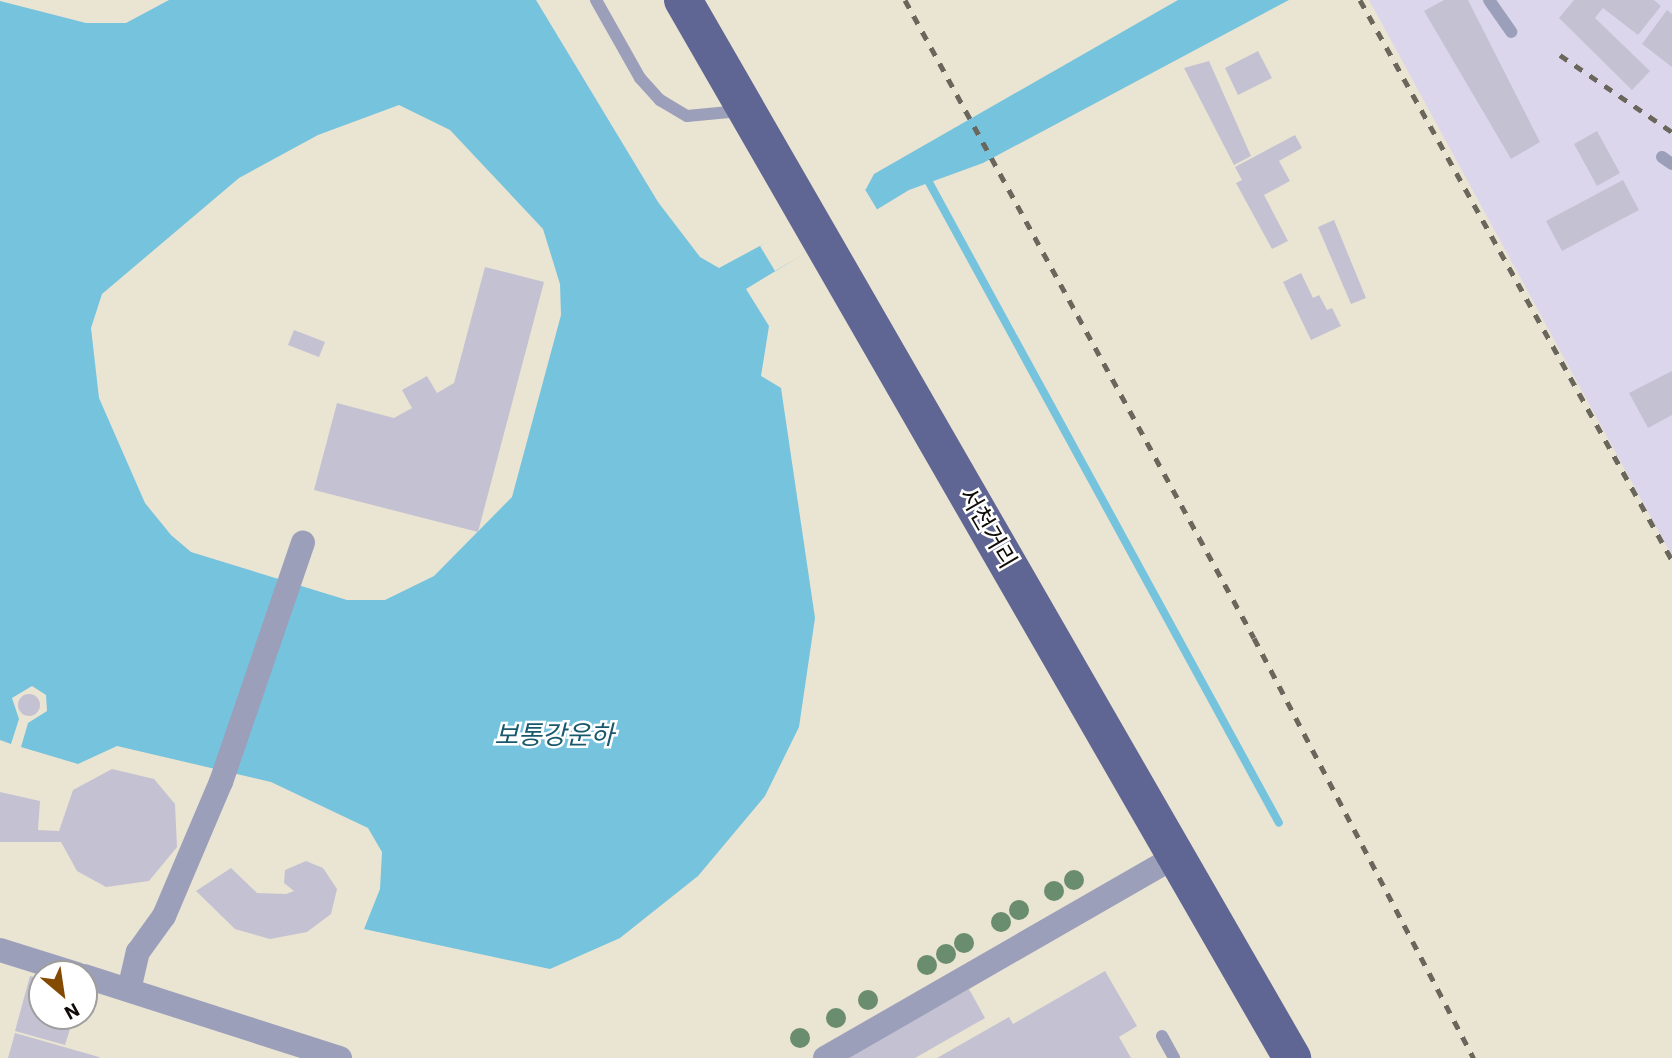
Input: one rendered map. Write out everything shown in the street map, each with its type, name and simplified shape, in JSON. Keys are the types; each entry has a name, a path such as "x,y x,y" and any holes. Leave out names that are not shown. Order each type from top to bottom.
{"main road":[{"name":"서천거리","path":"683,0 829,248 1292,1058"}],"street":[{"path":"129,990 138,952 164,916 221,782 303,543"},
{"path":"825,1058 1175,857"},
{"path":"0,950 32,960"},
{"path":"98,980 340,1058"}],"lane":[{"path":"596,0 640,78 660,100 687,116 748,111"},
{"path":"1489,0 1511,32"},
{"path":"1161,1036 1174,1058"}],"shaded area":[{"path":"1369,0 1672,0 1672,556"}],"water":[{"name":"보통강운하","path":"169,0 536,0 658,202 700,257 719,268 866,189 874,174 1178,0 1289,0 983,163 909,190 746,289 769,326 761,376 781,388 815,618 799,727 765,796 698,876 620,938 550,969 364,929 380,889 382,852 368,828 271,782 117,746 78,764 21,747 28,723 47,711 46,695 32,686 12,698 19,719 11,744 0,740 0,1 86,23 126,23","holes":["399,105 450,130 543,229 560,284 561,315 512,497 434,576 385,600 347,600 191,552 171,535 145,503 99,398 91,328 102,294 239,178 318,135"]}],"pier":[{"path":"863,186 878,211 775,271 760,246"}],"building":[{"path":"1444,0 1468,0 1540,142 1511,159 1424,11"},
{"path":"1574,0 1654,0 1661,6 1638,35 1603,8 1595,18 1650,71 1632,90 1559,18"},
{"path":"1667,10 1672,14 1672,67 1642,44"},
{"path":"1258,51 1272,78 1238,95 1225,68"},
{"path":"1209,61 1251,156 1234,165 1184,68"},
{"path":"1597,131 1620,173 1597,186 1574,144"},
{"path":"1295,135 1302,148 1279,161 1290,181 1264,195 1288,241 1272,249 1236,183 1242,180 1235,167"},
{"path":"1623,180 1639,210 1562,251 1546,221"},
{"path":"1334,220 1366,298 1351,304 1318,227"},
{"path":"485,267 544,282 478,532 314,490 337,403 394,418 412,408 402,390 427,376 437,393 454,383"},
{"path":"1301,273 1313,298 1319,295 1327,310 1332,308 1341,326 1311,340 1283,282"},
{"path":"294,330 325,342 319,357 288,345"},
{"path":"1672,371 1672,415 1648,428 1629,393"},
{"path":"29,694 37,697 40,705 37,713 29,716 21,713 18,705 21,697"},
{"path":"112,769 154,779 175,804 177,847 149,881 106,887 77,871 61,842 0,842 0,792 40,801 38,830 59,831 73,790"},
{"path":"306,861 323,868 337,889 331,914 307,932 270,939 235,929 196,891 231,868 257,893 286,894 294,891 284,883 285,870"},
{"path":"1105,971 1137,1026 1119,1037 1131,1058 937,1058 1009,1017 1013,1024"},
{"path":"28,983 28,1030 70,1030 65,1045 15,1031"},
{"path":"969,989 985,1018 915,1058 847,1058"},
{"path":"15,1033 99,1057 99,1058 8,1058"}],"waterway":[{"path":"925,175 1279,823"}],"railway":[{"path":"905,0 1254,638 1474,1058"},
{"path":"1360,0 1672,560"},
{"path":"1560,55 1672,132"}]}
